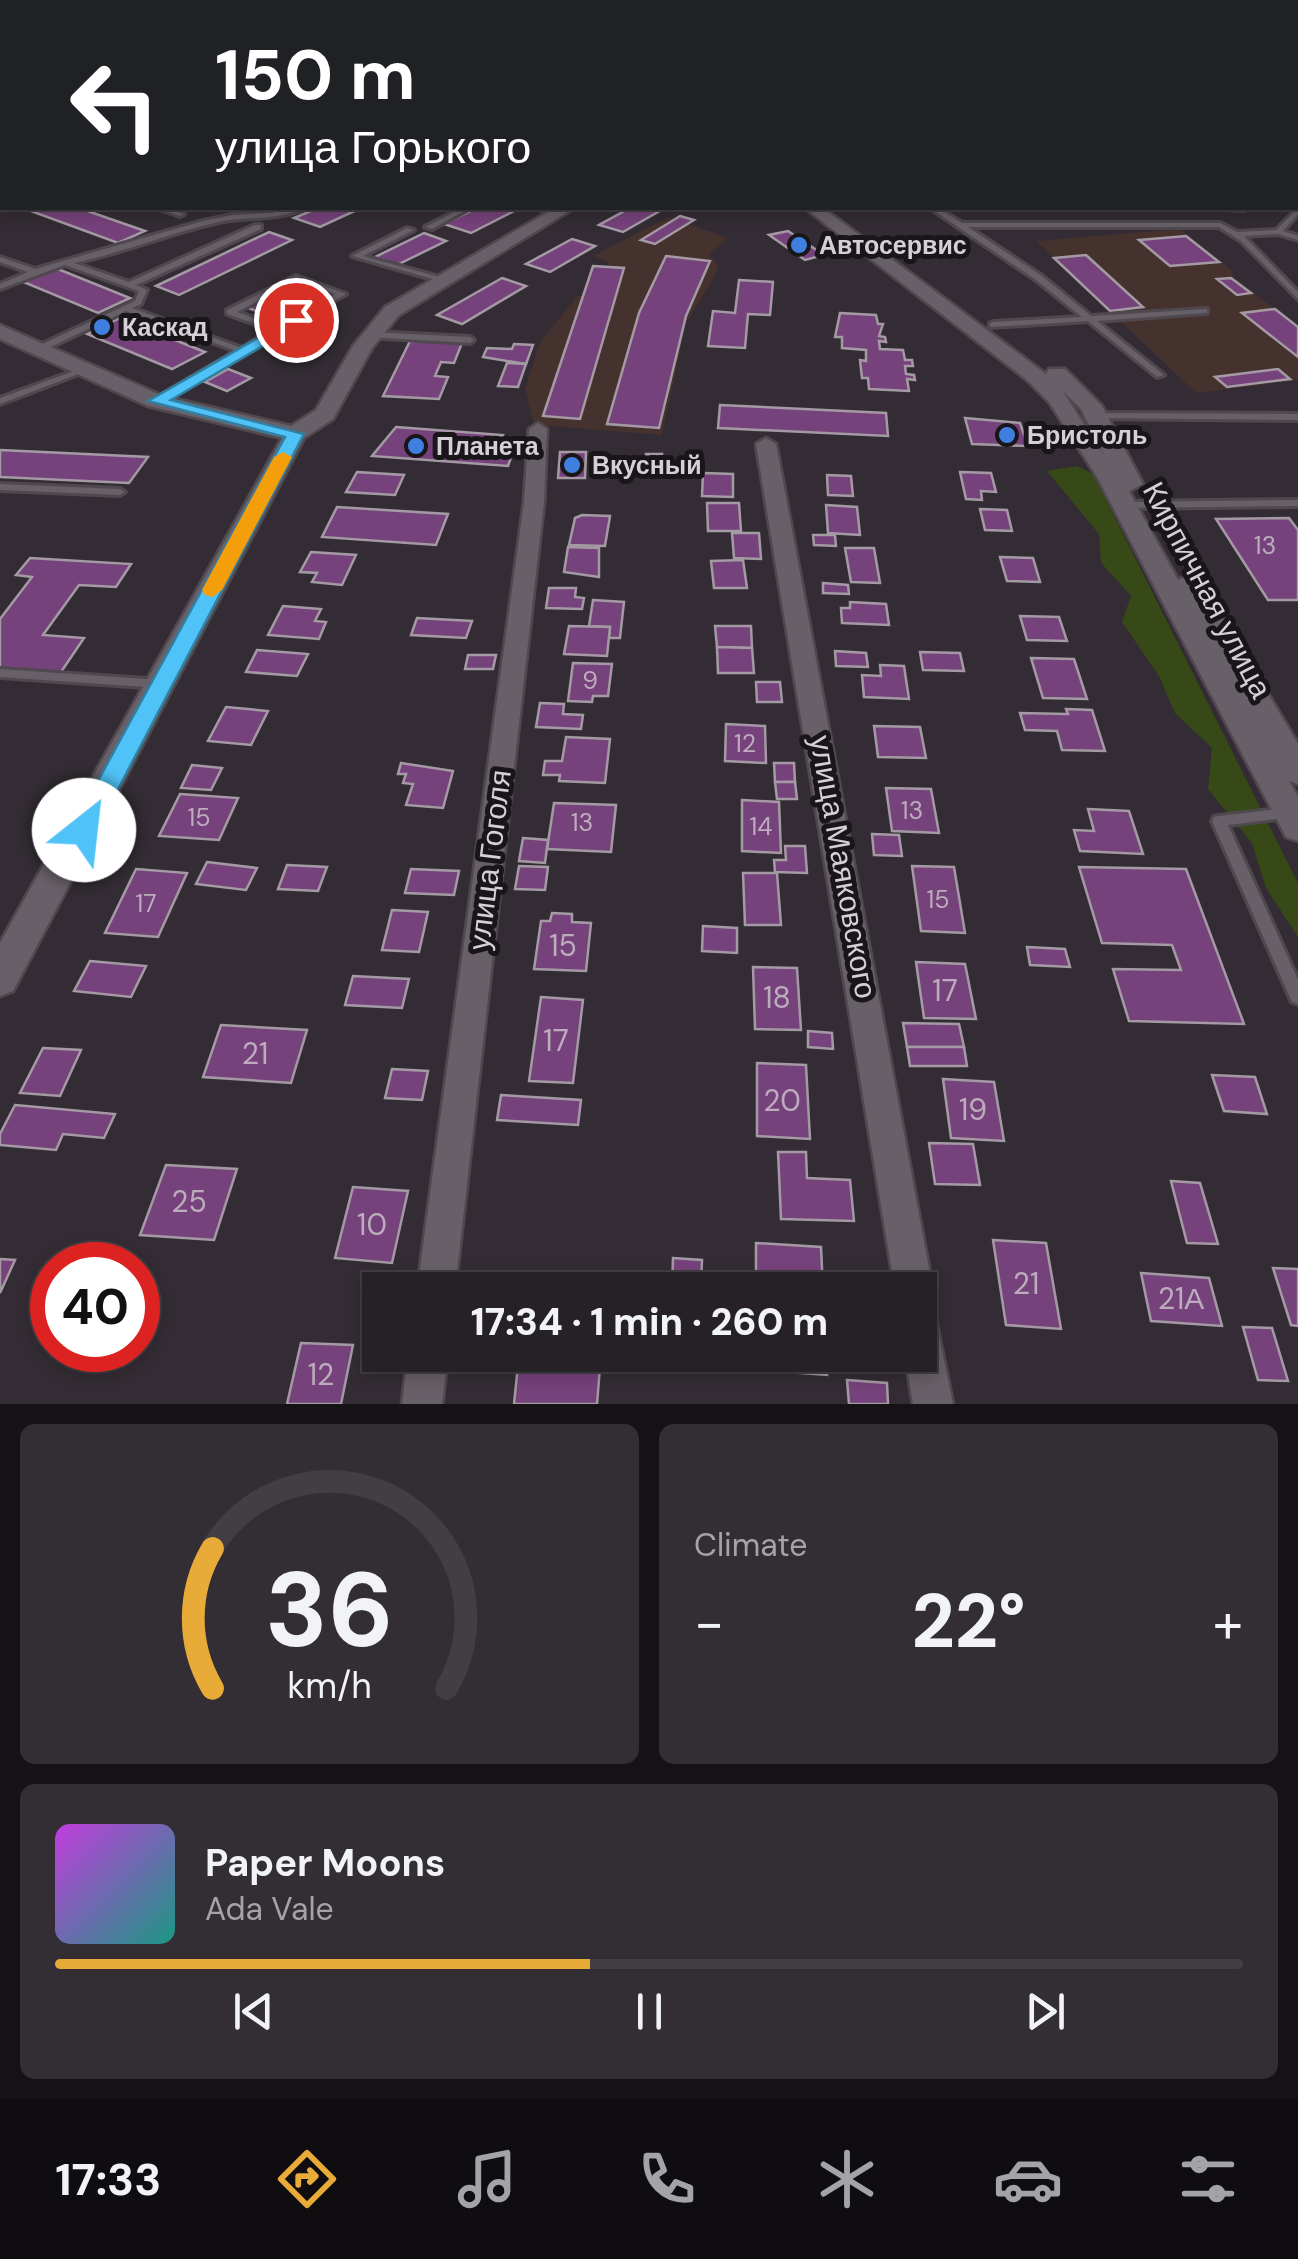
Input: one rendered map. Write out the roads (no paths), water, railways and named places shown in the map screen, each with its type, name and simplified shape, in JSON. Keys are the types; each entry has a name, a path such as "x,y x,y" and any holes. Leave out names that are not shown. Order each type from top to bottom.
{"street":[{"path":"0,979 295,434 325,414 370,335 392,312 552,210"},
{"name":"Кирпичная улица","path":"816,210 1055,392 1070,412 1087,454 1133,505 1298,772"},
{"name":"Кирпичная улица","path":"839,210 1076,388 1096,416 1133,505 1294,820"},
{"path":"0,331 156,401 295,434"},
{"name":"улица Гоголя","path":"438,1272 534,502 538,429"},
{"name":"улица Маяковского","path":"766,444 911,1272"},
{"path":"422,1404 426,1372"},
{"path":"928,1372 933,1404"}],"lane":[{"path":"167,210 180,214"},
{"path":"0,286 65,262 117,253 222,219 283,215 295,210"},
{"path":"429,226 462,210"},
{"path":"938,210 964,224 1160,375"},
{"path":"1278,232 1298,210"},
{"path":"964,224 1208,224 1237,234 1278,232 1298,238"},
{"path":"129,285 258,227"},
{"path":"410,230 356,256 440,280"},
{"path":"1237,234 1298,297"},
{"path":"0,259 35,272"},
{"path":"39,348 138,302 143,290 65,262"},
{"path":"156,401 342,294 296,278 230,312 279,330"},
{"path":"125,308 244,351"},
{"path":"993,325 1204,311"},
{"path":"370,335 470,340"},
{"path":"0,401 86,370"},
{"path":"1096,416 1298,418"},
{"path":"0,487 120,492"},
{"path":"1133,505 1298,502"},
{"path":"0,673 162,685"},
{"path":"1294,820 1219,821 1298,997"}],"place":[{"name":"Автосервис","path":"799,245"},
{"name":"Каскад","path":"102,327"},
{"name":"Бристоль","path":"1007,435"},
{"name":"Планета","path":"416,446"},
{"name":"Вкусный","path":"572,465"}]}
